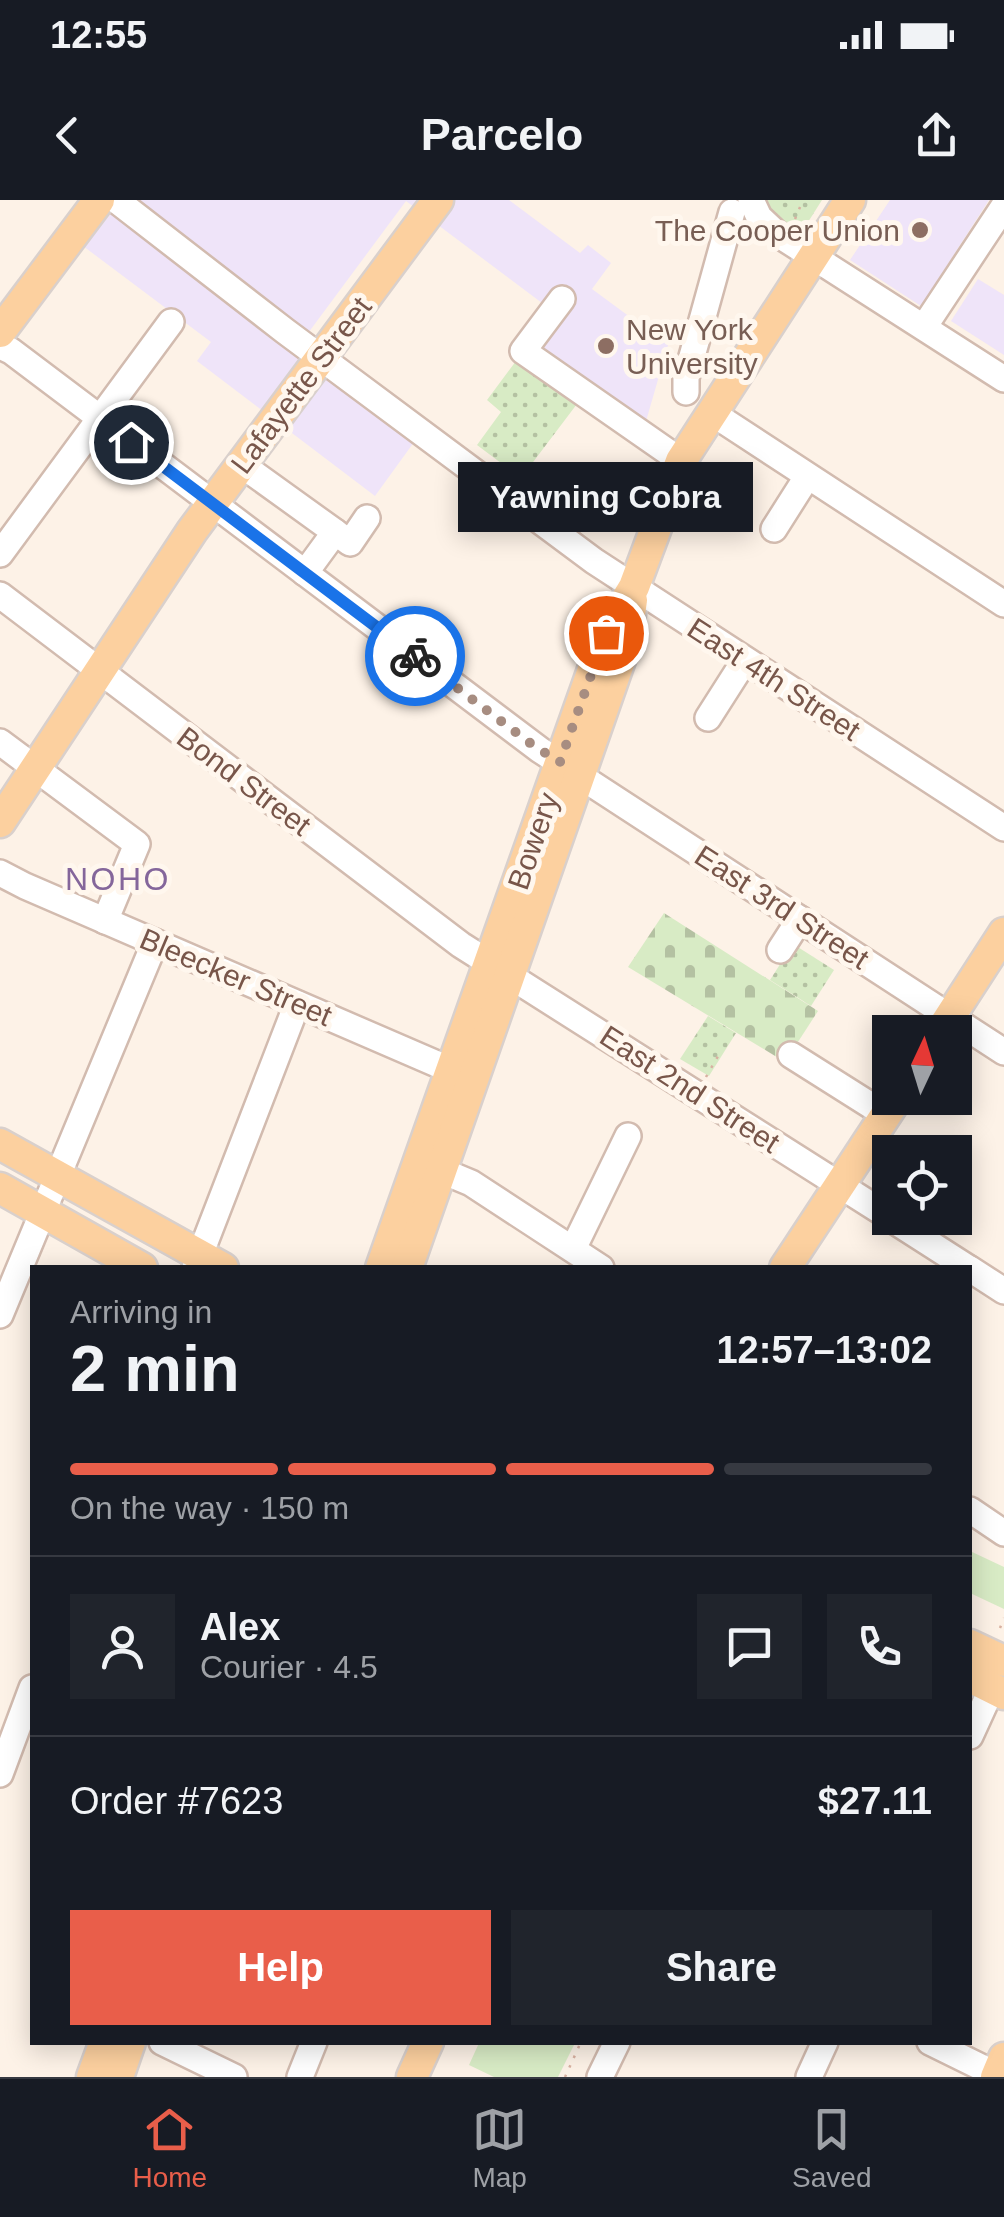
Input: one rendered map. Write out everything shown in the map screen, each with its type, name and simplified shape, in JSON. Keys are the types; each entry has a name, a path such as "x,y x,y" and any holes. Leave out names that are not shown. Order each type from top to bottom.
{"main road":[{"path":"0,332 99,200"},
{"name":"Lafayette Street","path":"0,822 213,503 438,200"},
{"name":"Bowery","path":"382,1265 430,1165 570,768 606,633 634,588 680,461 850,200"},
{"path":"951,1015 1004,934"},
{"path":"787,1265 886,1115"},
{"path":"0,1144 206,1263"},
{"name":"Bowery","path":"408,1265 430,1165"},
{"path":"0,1188 137,1265"},
{"path":"972,1648 993,1680"},
{"path":"92,2077 104,2045"},
{"path":"118,2077 129,2045"},
{"path":"412,2077 427,2045"}],"street":[{"name":"East 4th Street","path":"116,200 634,588 1004,828"},
{"path":"686,392 692,356 742,206 768,228 1004,379"},
{"path":"924,327 1004,206"},
{"path":"562,299 522,351 680,461"},
{"path":"0,554 172,322"},
{"name":"East 3rd Street","path":"0,346 534,746 800,918 931,1015"},
{"path":"712,413 1004,604"},
{"path":"242,464 350,543 368,518"},
{"path":"774,529 807,477"},
{"path":"306,573 335,532"},
{"name":"Bond Street","path":"0,596 461,945 500,968"},
{"path":"708,718 746,660"},
{"path":"0,742 138,844 105,921"},
{"name":"Bleecker Street","path":"4,885 105,921 462,1075"},
{"path":"780,950 800,918"},
{"path":"0,1315 155,942"},
{"name":"East 2nd Street","path":"500,968 872,1206"},
{"path":"206,1263 297,1004"},
{"name":"East 3rd Street","path":"972,1037 1004,1052"},
{"path":"791,1055 872,1096"},
{"path":"573,1250 628,1136"},
{"path":"430,1165 471,1183 596,1265"},
{"name":"East 2nd Street","path":"918,1235 964,1265"},
{"name":"East 2nd Street","path":"972,1270 1004,1291"},
{"path":"972,1511 1004,1532"},
{"path":"972,1731 993,1680"},
{"path":"0,1774 30,1693"},
{"path":"168,2045 234,2077"},
{"path":"300,2077 313,2045"},
{"path":"600,2077 616,2045"},
{"path":"809,2077 824,2045"},
{"path":"937,2045 999,2070"}],"path":[{"path":"795,219 802,200"},
{"path":"741,486 746,465 758,444"},
{"path":"706,1078 721,1051"},
{"path":"1000,1628 1004,1618"},
{"path":"565,2077 580,2045"}],"shaded area":[{"name":"New York University","path":"118,200 509,200 580,253 588,245 611,263 592,289 668,345 642,435 537,359 562,318 406,201 297,348 417,438 375,496 197,361 211,342 83,246"},
{"name":"The Cooper Union","path":"890,200 989,200 921,306 850,260"},
{"path":"978,279 1004,295 1004,355 951,321"}],"green space":[{"path":"759,200 822,200 803,230 796,230 783,226"},
{"path":"519,357 580,400 521,478 477,445 501,412 487,400"},
{"path":"664,913 818,1011 785,1062 628,967"},
{"path":"793,944 834,970 811,1006 770,980"},
{"path":"708,1016 736,1033 709,1076 680,1059"},
{"path":"972,1552 1004,1567 1004,1609 972,1594"},
{"path":"478,2045 574,2045 558,2077 494,2077 469,2065"}],"way so far":[{"path":"415,656 560,762 606,633"}],"place":[{"name":"The Cooper Union","path":"920,230"},
{"name":"New York University","path":"606,346"},
{"name":"Yawning Cobra","path":"606,633"}],"district":[{"name":"NOHO","path":"118,879"}],"route":[{"path":"131,442 415,656"}]}
